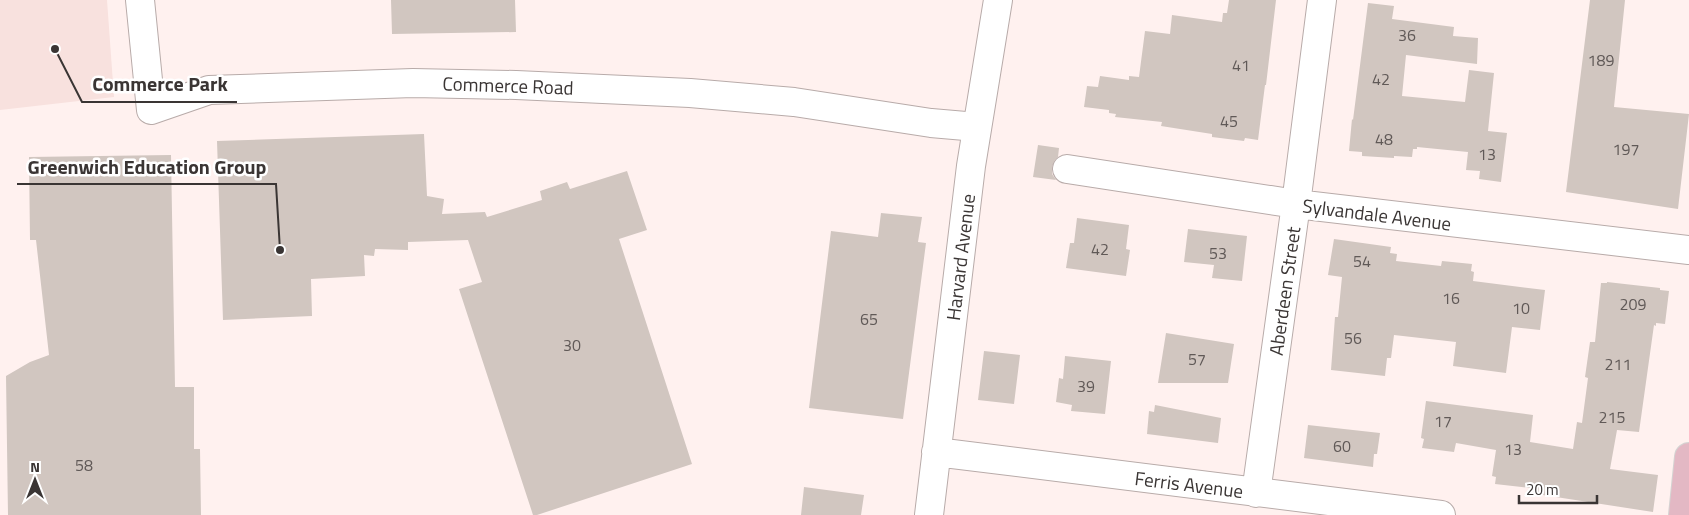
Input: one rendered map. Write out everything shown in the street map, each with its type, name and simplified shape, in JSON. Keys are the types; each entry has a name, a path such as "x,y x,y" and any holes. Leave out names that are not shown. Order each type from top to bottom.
{"main road":[{"path":"1683,515 1689,458"}],"street":[{"name":"Commerce Road","path":"140,0 151,110 209,90 413,83 516,84 690,93 785,101 931,123 977,127"},
{"name":"Harvard Avenue","path":"929,515 969,176 998,0"},
{"name":"Aberdeen Street","path":"1256,492 1322,0"},
{"name":"Sylvandale Avenue","path":"1067,169 1296,204 1689,250"},
{"name":"Ferris Avenue","path":"936,452 1441,515"}],"shaded area":[{"path":"0,0 107,0 114,97 0,110"}],"building":[{"path":"391,0 515,0 516,32 392,34"},
{"path":"1229,0 1276,0 1258,140 1245,138 1244,141 1212,137 1212,134 1161,126 1162,122 1115,117 1116,114 1109,113 1109,110 1084,107 1087,86 1098,87 1100,76 1129,80 1129,76 1139,77 1145,31 1170,34 1172,15 1222,22 1223,13 1227,13"},
{"path":"1590,0 1625,0 1614,107 1689,114 1678,209 1566,192"},
{"path":"1368,3 1394,6 1392,19 1454,27 1453,36 1478,38 1477,64 1406,55 1402,96 1465,102 1469,70 1494,73 1488,131 1507,133 1501,182 1479,179 1480,171 1466,170 1468,152 1417,147 1417,149 1413,149 1412,157 1394,156 1394,158 1362,156 1362,152 1349,151"},
{"path":"424,134 427,196 444,199 442,214 485,212 487,217 542,200 540,191 567,182 570,189 627,171 647,230 619,239 692,464 533,515 459,289 482,282 468,240 408,242 408,250 375,249 374,256 364,255 365,276 311,279 312,316 223,320 217,141"},
{"path":"1038,145 1059,148 1058,157 1052,167 1052,174 1056,180 1033,177"},
{"path":"171,155 175,387 194,387 194,449 200,449 201,515 8,515 6,376 30,362 49,355 36,240 30,240 29,157"},
{"path":"881,213 922,217 918,242 926,243 903,419 809,408 831,231 878,237"},
{"path":"1077,218 1129,225 1126,249 1130,250 1126,276 1066,268 1070,243 1074,243"},
{"path":"1188,229 1247,236 1242,281 1212,278 1214,265 1184,262"},
{"path":"1334,239 1391,247 1390,253 1397,254 1396,261 1441,266 1442,261 1472,264 1471,271 1474,272 1473,281 1545,290 1540,330 1512,327 1506,373 1453,366 1456,342 1394,335 1391,358 1387,358 1385,376 1331,370 1335,317 1338,317 1342,277 1328,275"},
{"path":"1607,282 1660,288 1660,290 1669,291 1665,324 1656,323 1656,326 1654,325 1639,432 1617,430 1610,469 1658,475 1653,512 1530,493 1531,488 1495,484 1496,477 1492,476 1496,450 1456,443 1454,452 1422,448 1424,439 1421,438 1426,401 1533,415 1530,442 1573,449 1577,422 1582,423 1588,378 1585,377 1590,342 1595,342 1601,283"},
{"path":"1166,333 1234,344 1228,383 1158,383"},
{"path":"984,351 1020,355 1014,404 978,400"},
{"path":"1065,356 1111,361 1105,414 1071,411 1072,405 1056,402 1059,378 1063,379"},
{"path":"1155,405 1221,418 1218,443 1147,434 1149,411 1154,412"},
{"path":"1308,425 1380,433 1377,454 1374,454 1373,467 1304,458"},
{"path":"804,487 864,495 861,515 801,515"}],"place":[{"name":"Commerce Park","path":"55,49"},
{"name":"Greenwich Education Group","path":"280,250"}]}
